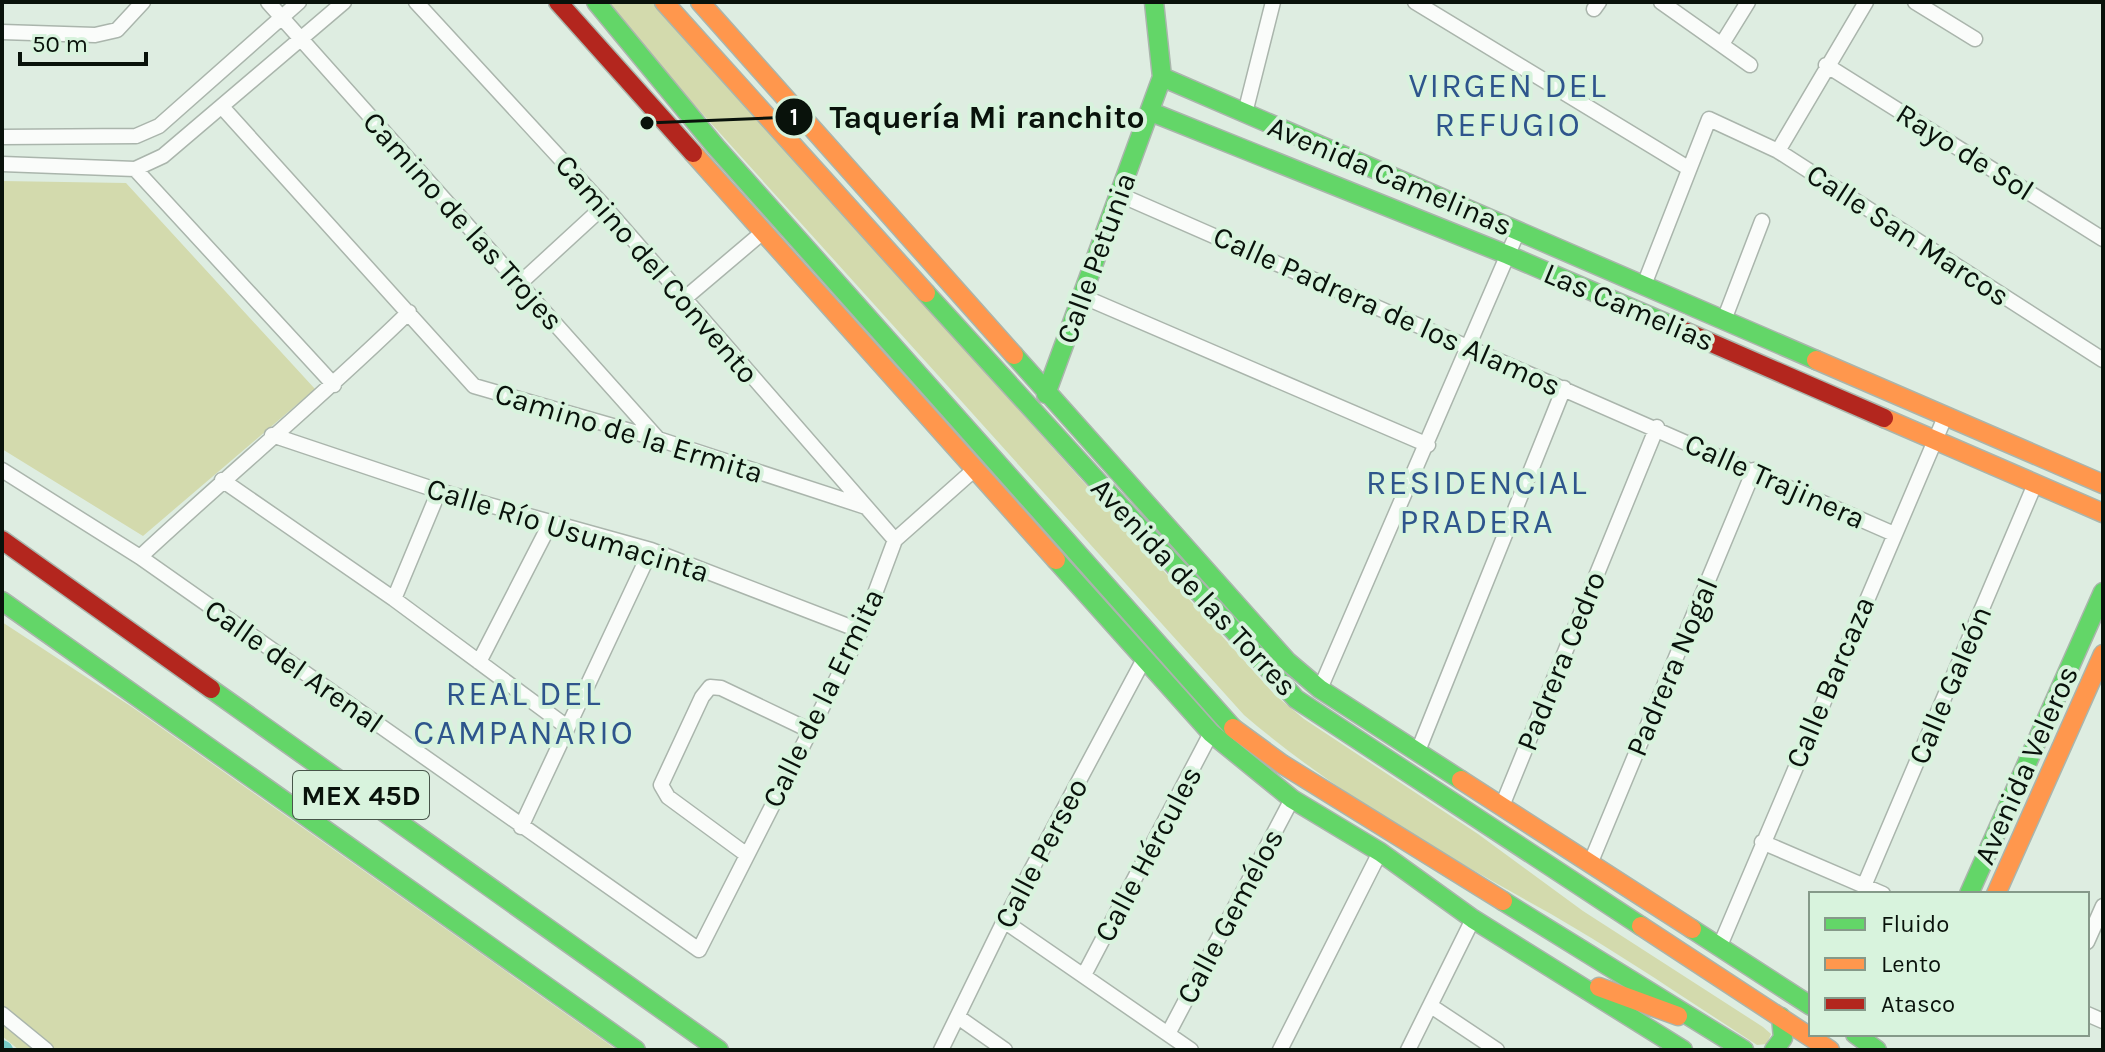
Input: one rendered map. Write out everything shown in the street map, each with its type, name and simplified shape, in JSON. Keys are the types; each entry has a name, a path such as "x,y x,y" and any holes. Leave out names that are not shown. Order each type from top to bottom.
{"main road":[{"path":"558,2 1211,733 1292,799 1380,852 1473,919 1683,1050"},
{"name":"Avenida de las Torres","path":"596,2 716,147 1232,728 1282,764 1744,1050"},
{"name":"Avenida de las Torres","path":"664,2 1254,658 1296,699 1809,1033"},
{"name":"Avenida de las Torres","path":"700,2 1287,661 1320,689 1809,1005"},
{"path":"1154,2 1162,77"},
{"name":"Calle Petunia","path":"1046,394 1162,77"},
{"name":"Avenida Camelinas","path":"1162,77 2103,484"},
{"name":"Las Camelias","path":"1151,112 1508,255 2103,513"},
{"name":"MEX 45D","path":"2,540 719,1050"},
{"name":"Avenida Veleros","path":"1970,892 2103,592"},
{"name":"MEX 45D","path":"2,601 636,1050"},
{"name":"Avenida Veleros","path":"1997,892 2103,654"},
{"path":"1558,971 1707,1027"},
{"path":"1774,1050 1783,1038 1781,1017"}],"street":[{"path":"2,32 95,35 117,30 143,2"},
{"name":"Camino de las Trojes","path":"268,2 658,439"},
{"path":"2,137 136,136 159,126 299,2"},
{"path":"2,164 135,169 163,156 344,2"},
{"name":"Camino del Convento","path":"416,2 604,206 895,540"},
{"path":"1245,113 1273,2"},
{"path":"1415,2 1688,168 1644,285"},
{"path":"1661,2 1750,65"},
{"path":"1722,44 1748,2"},
{"path":"1778,151 1826,65 1866,2"},
{"path":"1915,2 1975,39"},
{"name":"Rayo de Sol","path":"1826,65 2103,239"},
{"name":"Camino de la Ermita","path":"223,108 474,386 658,439 866,507"},
{"name":"Calle San Marcos","path":"1688,168 1709,119 1778,151 2103,360"},
{"path":"135,169 334,385"},
{"name":"Calle Padrera de los Alamos","path":"1118,194 1657,427"},
{"path":"518,285 604,206"},
{"path":"1724,320 1762,221"},
{"path":"1320,689 1518,231"},
{"path":"684,299 763,232"},
{"path":"1084,297 1428,445"},
{"path":"140,557 272,435 334,385 409,312"},
{"path":"1418,751 1564,388"},
{"name":"Calle Barcaza","path":"1719,948 1945,417"},
{"name":"Calle Trajinera","path":"1657,427 1894,534"},
{"name":"Padrera Cedro","path":"1502,806 1657,427"},
{"name":"Calle Río Usumacinta","path":"272,435 439,491 651,550 861,631"},
{"name":"Calle de la Ermita","path":"699,950 861,631 895,540 975,469"},
{"name":"Calle del Arenal","path":"2,470 140,557 699,950"},
{"name":"Padrera Nogal","path":"1590,864 1754,470"},
{"path":"222,480 394,599 567,727"},
{"name":"Calle Galeón","path":"1864,886 2035,484"},
{"path":"394,599 439,491"},
{"path":"479,662 551,522"},
{"path":"521,827 651,550"},
{"name":"Calle Perseo","path":"941,1050 1004,921 1144,659"},
{"path":"747,855 668,797 661,785 702,697 710,687 721,688 811,731"},
{"name":"Calle Hércules","path":"1084,975 1211,733"},
{"name":"Calle Gemélos","path":"1168,1034 1292,799"},
{"path":"1762,842 1878,892"},
{"path":"1280,1050 1380,852"},
{"path":"2089,938 2103,906"},
{"path":"1408,1050 1473,919"},
{"path":"1004,921 1191,1050"},
{"path":"1431,1006 1497,1050"},
{"path":"2,1014 46,1050"},
{"path":"958,1017 1005,1050"}],"green space":[{"path":"607,2 652,2 1275,695 1304,719 1478,834 1583,911 1763,1027 1771,1034 1767,1044 1757,1045 1577,930 1392,822 1316,771 1244,715 636,40"},
{"path":"2,181 126,183 315,389 143,536 2,449"},
{"path":"2,622 132,707 617,1050 19,1050 2,1036"}],"traffic: fast":[{"path":"596,2 716,147 1233,728"},
{"path":"1046,394 1162,77 1154,2"},
{"path":"1162,77 1816,360"},
{"path":"1151,112 1508,255 1675,327"},
{"path":"926,293 1296,699 1641,926"},
{"path":"1014,355 1287,661 1320,689 1461,780"},
{"path":"1056,560 1211,733 1292,799 1380,852 1473,919 1683,1050"},
{"path":"1970,892 2103,592"},
{"path":"2,601 636,1050"},
{"path":"211,689 719,1050"},
{"path":"1503,901 1744,1050"},
{"path":"1692,929 1809,1005"},
{"path":"1774,1050 1783,1038 1781,1017"},
{"path":"1858,1036 1877,1050"}],"traffic: slow":[{"path":"664,2 926,293"},
{"path":"700,2 1014,355"},
{"path":"693,153 1056,560"},
{"path":"1816,360 2103,484"},
{"path":"1884,418 2103,513"},
{"path":"1997,892 2103,654"},
{"path":"1233,728 1282,764 1503,901"},
{"path":"1461,780 1692,929"},
{"path":"1641,926 1830,1050"},
{"path":"1599,987 1678,1016"}],"traffic: jam":[{"path":"558,2 693,153"},
{"path":"1675,327 1884,418"},
{"path":"2,540 211,689"}],"place":[{"name":"Taquería Mi ranchito","path":"647,123"}],"district":[{"name":"VIRGEN DEL REFUGIO","path":"1508,106"},
{"name":"RESIDENCIAL PRADERA","path":"1477,502"},
{"name":"REAL DEL CAMPANARIO","path":"524,714"}]}
